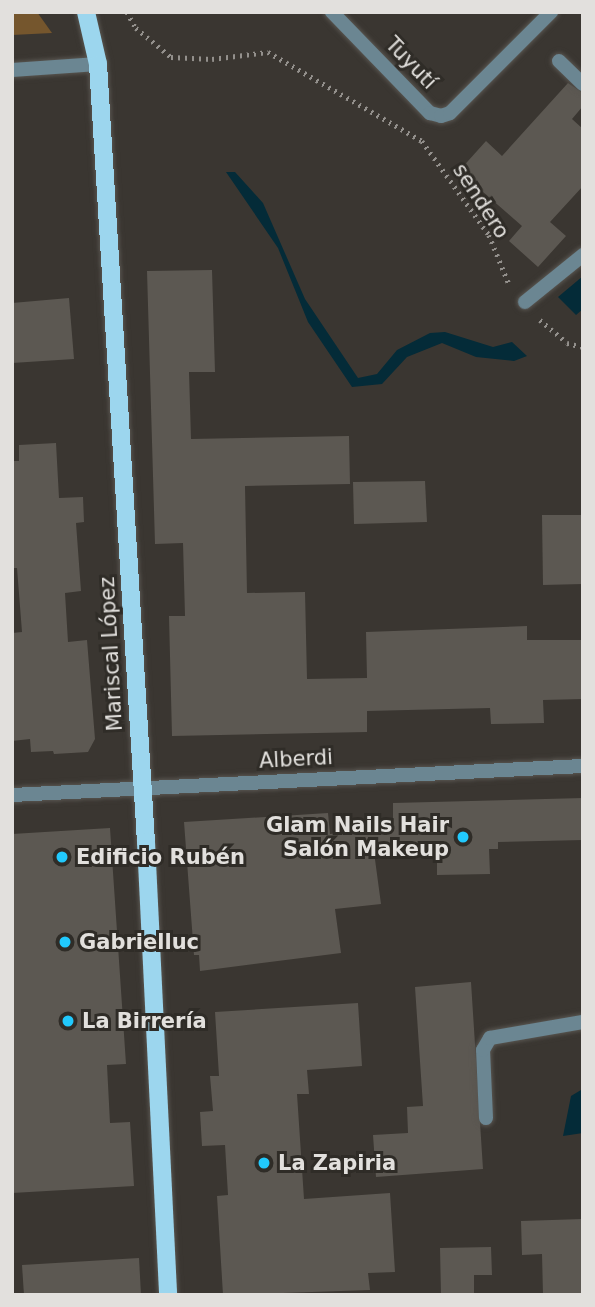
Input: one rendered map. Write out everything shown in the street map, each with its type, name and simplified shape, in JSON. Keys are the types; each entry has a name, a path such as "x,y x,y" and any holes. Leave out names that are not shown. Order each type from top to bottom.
{"main road":[{"name":"Mariscal López","path":"86,12 98,64 142,788 168,1295"}],"street":[{"name":"Tuyutí","path":"332,12 430,113 450,113 551,12"},
{"path":"559,61 583,84"},
{"path":"12,70 98,64"},
{"path":"525,302 583,255"},
{"name":"Alberdi","path":"12,795 583,766"},
{"path":"486,1118 483,1050 490,1038 583,1022"}],"path":[{"name":"sendero","path":"127,12 136,28 171,57 212,59 268,52 422,141 488,235 508,282"}],"shaded area":[{"path":"12,12 37,12 52,33 12,35"}],"water":[{"path":"226,172 235,172 263,203 305,299 358,378 377,374 397,350 430,333 445,332 493,347 512,342 527,356 514,361 476,357 442,343 407,357 382,384 352,387 308,322 278,248"},
{"path":"583,276 583,309 576,315 558,297"},
{"path":"581,1090 583,1133 563,1136 571,1096"}],"building":[{"path":"568,83 583,93 583,106 572,119 583,129 583,186 550,222 566,236 538,267 509,241 522,226 459,171 486,141 502,156"},
{"path":"212,270 215,372 189,372 191,439 349,436 350,484 245,486 247,593 305,592 307,679 367,678 366,632 527,626 527,640 583,640 583,699 543,700 544,723 491,724 490,708 367,711 367,732 172,736 169,616 185,616 183,543 155,544 147,271"},
{"path":"69,298 74,359 12,363 12,303"},
{"path":"56,443 59,498 83,497 84,522 76,523 81,591 65,593 68,642 87,640 95,739 88,752 54,754 53,751 31,752 30,739 12,741 12,633 22,632 17,568 12,568 12,461 19,461 19,445"},
{"path":"425,481 427,522 354,524 353,482"},
{"path":"542,515 583,515 583,584 543,585"},
{"path":"583,798 583,840 498,842 498,849 489,849 490,874 437,875 437,850 374,852 381,904 335,909 341,953 200,971 199,955 194,955 184,822 328,813 330,834 393,826 393,803"},
{"path":"110,828 126,1064 107,1065 110,1123 130,1122 134,1186 12,1193 12,834"},
{"path":"471,982 483,1169 376,1177 373,1135 408,1133 407,1107 423,1106 415,987"},
{"path":"358,1003 362,1066 307,1070 309,1094 297,1094 304,1199 390,1193 395,1272 368,1273 370,1290 223,1295 217,1196 228,1195 225,1145 202,1146 200,1112 213,1111 210,1076 219,1076 215,1012"},
{"path":"583,1219 583,1295 543,1295 542,1254 522,1255 521,1221"},
{"path":"491,1247 492,1275 474,1275 474,1295 441,1295 440,1248"},
{"path":"139,1258 141,1295 24,1295 22,1265"}],"place":[{"name":"Glam Nails Hair Salón Makeup","path":"463,837"},
{"name":"Edificio Rubén","path":"62,857"},
{"name":"Gabrielluc","path":"65,942"},
{"name":"La Birrería","path":"68,1021"},
{"name":"La Zapiria","path":"264,1163"}]}
